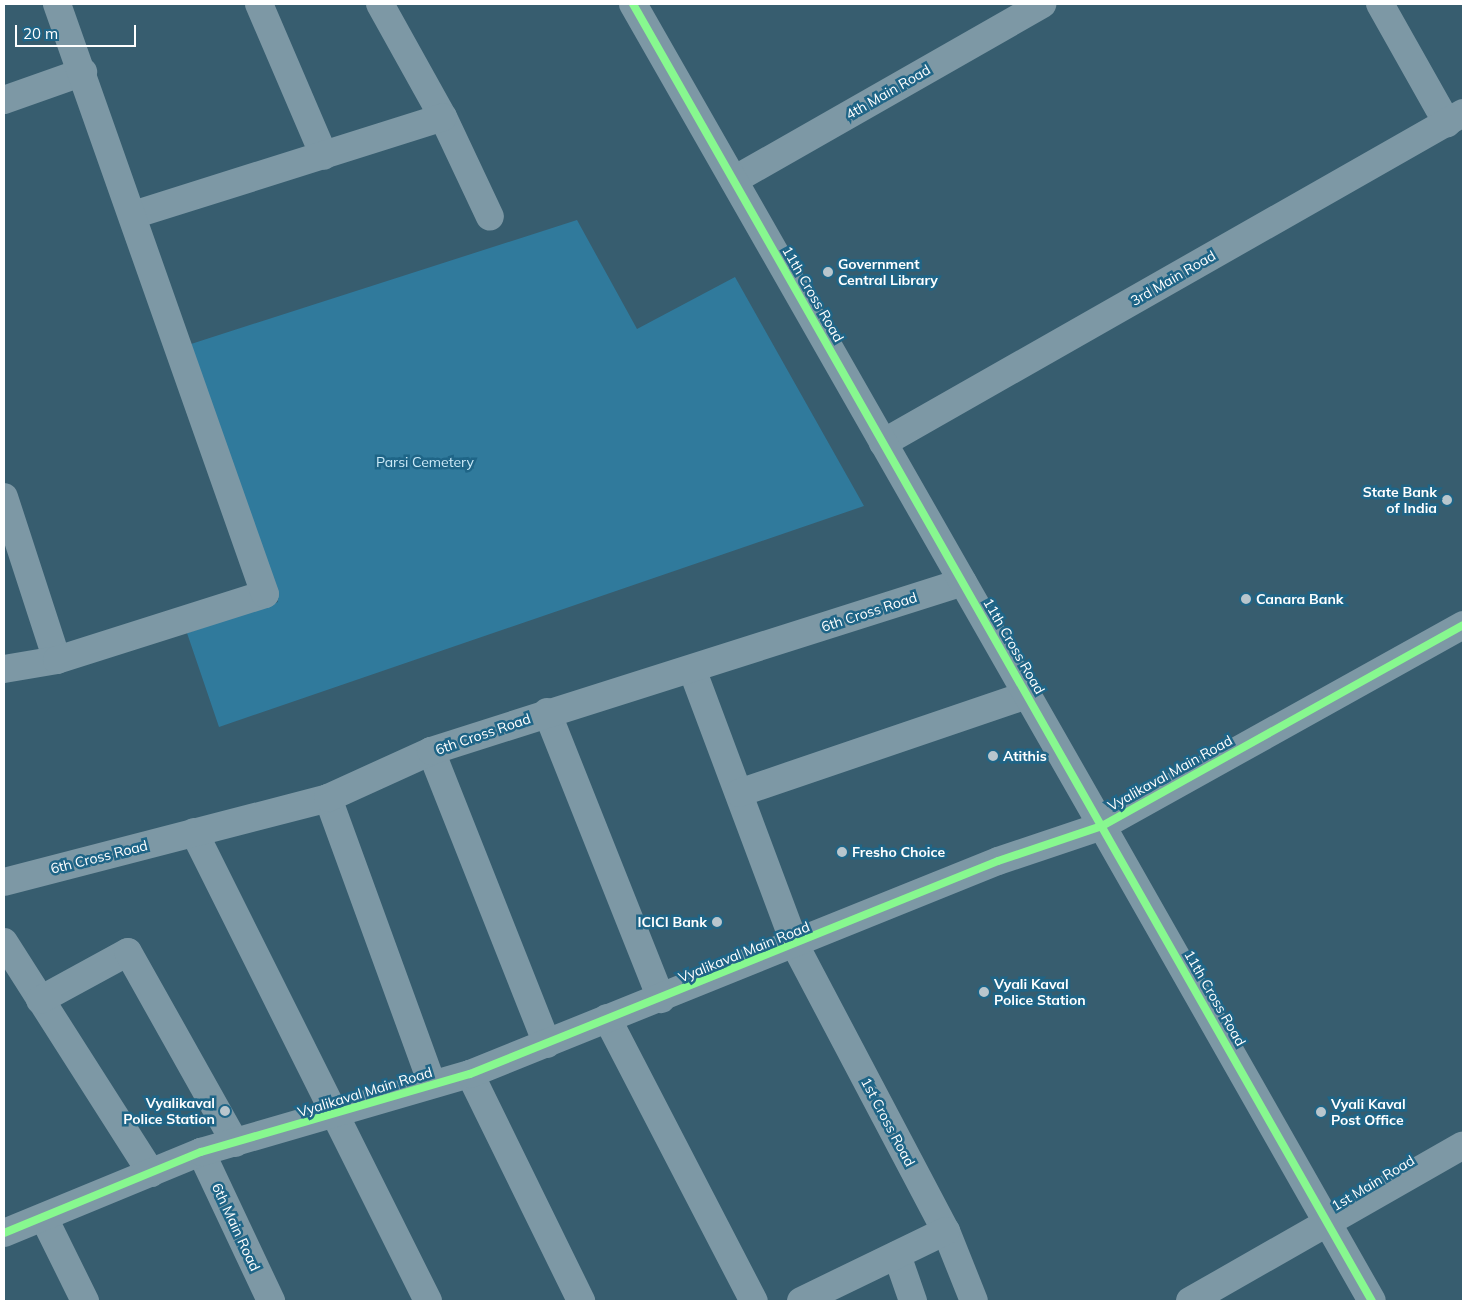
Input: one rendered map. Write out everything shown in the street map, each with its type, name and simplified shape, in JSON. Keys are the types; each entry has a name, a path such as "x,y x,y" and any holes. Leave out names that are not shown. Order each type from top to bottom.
{"street":[{"path":"4,669 57,660 265,594 83,72 57,4"},
{"path":"259,4 324,156"},
{"path":"380,4 443,118 490,217"},
{"name":"11th Cross Road","path":"633,4 1330,1224 1372,1301"},
{"name":"4th Main Road","path":"734,180 1042,4"},
{"path":"1380,4 1455,118"},
{"path":"4,100 83,72"},
{"path":"133,215 443,118"},
{"name":"3rd Main Road","path":"883,443 1455,118"},
{"path":"4,497 57,660"},
{"name":"6th Cross Road","path":"4,882 328,798 431,751 547,712 692,669 963,582"},
{"name":"Vyalikaval Main Road","path":"4,1233 201,1152 335,1115 432,1083 470,1074 607,1018 661,999 795,945 998,861 1102,826 1463,625"},
{"name":"1st Cross Road","path":"692,669 795,945 946,1231 974,1301"},
{"path":"739,793 1027,695"},
{"path":"547,712 661,999"},
{"path":"431,751 547,1044"},
{"path":"328,798 432,1083"},
{"path":"194,832 428,1301"},
{"path":"4,942 151,1173"},
{"path":"40,1000 128,952 235,1143"},
{"path":"607,1018 754,1301"},
{"path":"470,1074 581,1301"},
{"name":"1st Main Road","path":"1190,1301 1330,1224 1463,1145"},
{"name":"6th Main Road","path":"201,1152 271,1301"},
{"path":"44,1218 85,1301"},
{"path":"801,1301 946,1231"},
{"path":"896,1255 913,1301"}],"green space":[{"name":"Parsi Cemetery","path":"577,220 637,329 735,277 864,506 219,727 187,633 278,602 191,344"}],"cycle path":[{"path":"633,4 1372,1301"},
{"path":"4,1233 201,1152 470,1074 998,861 1102,826 1463,625"}],"place":[{"name":"Government Central Library","path":"828,272"},
{"name":"State Bank of India","path":"1447,500"},
{"name":"Canara Bank","path":"1246,599"},
{"name":"Atithis","path":"993,756"},
{"name":"Fresho Choice","path":"842,852"},
{"name":"ICICI Bank","path":"717,922"},
{"name":"Vyali Kaval Police Station","path":"984,992"},
{"name":"Vyalikaval Police Station","path":"225,1111"},
{"name":"Vyali Kaval Post Office","path":"1321,1112"}]}
